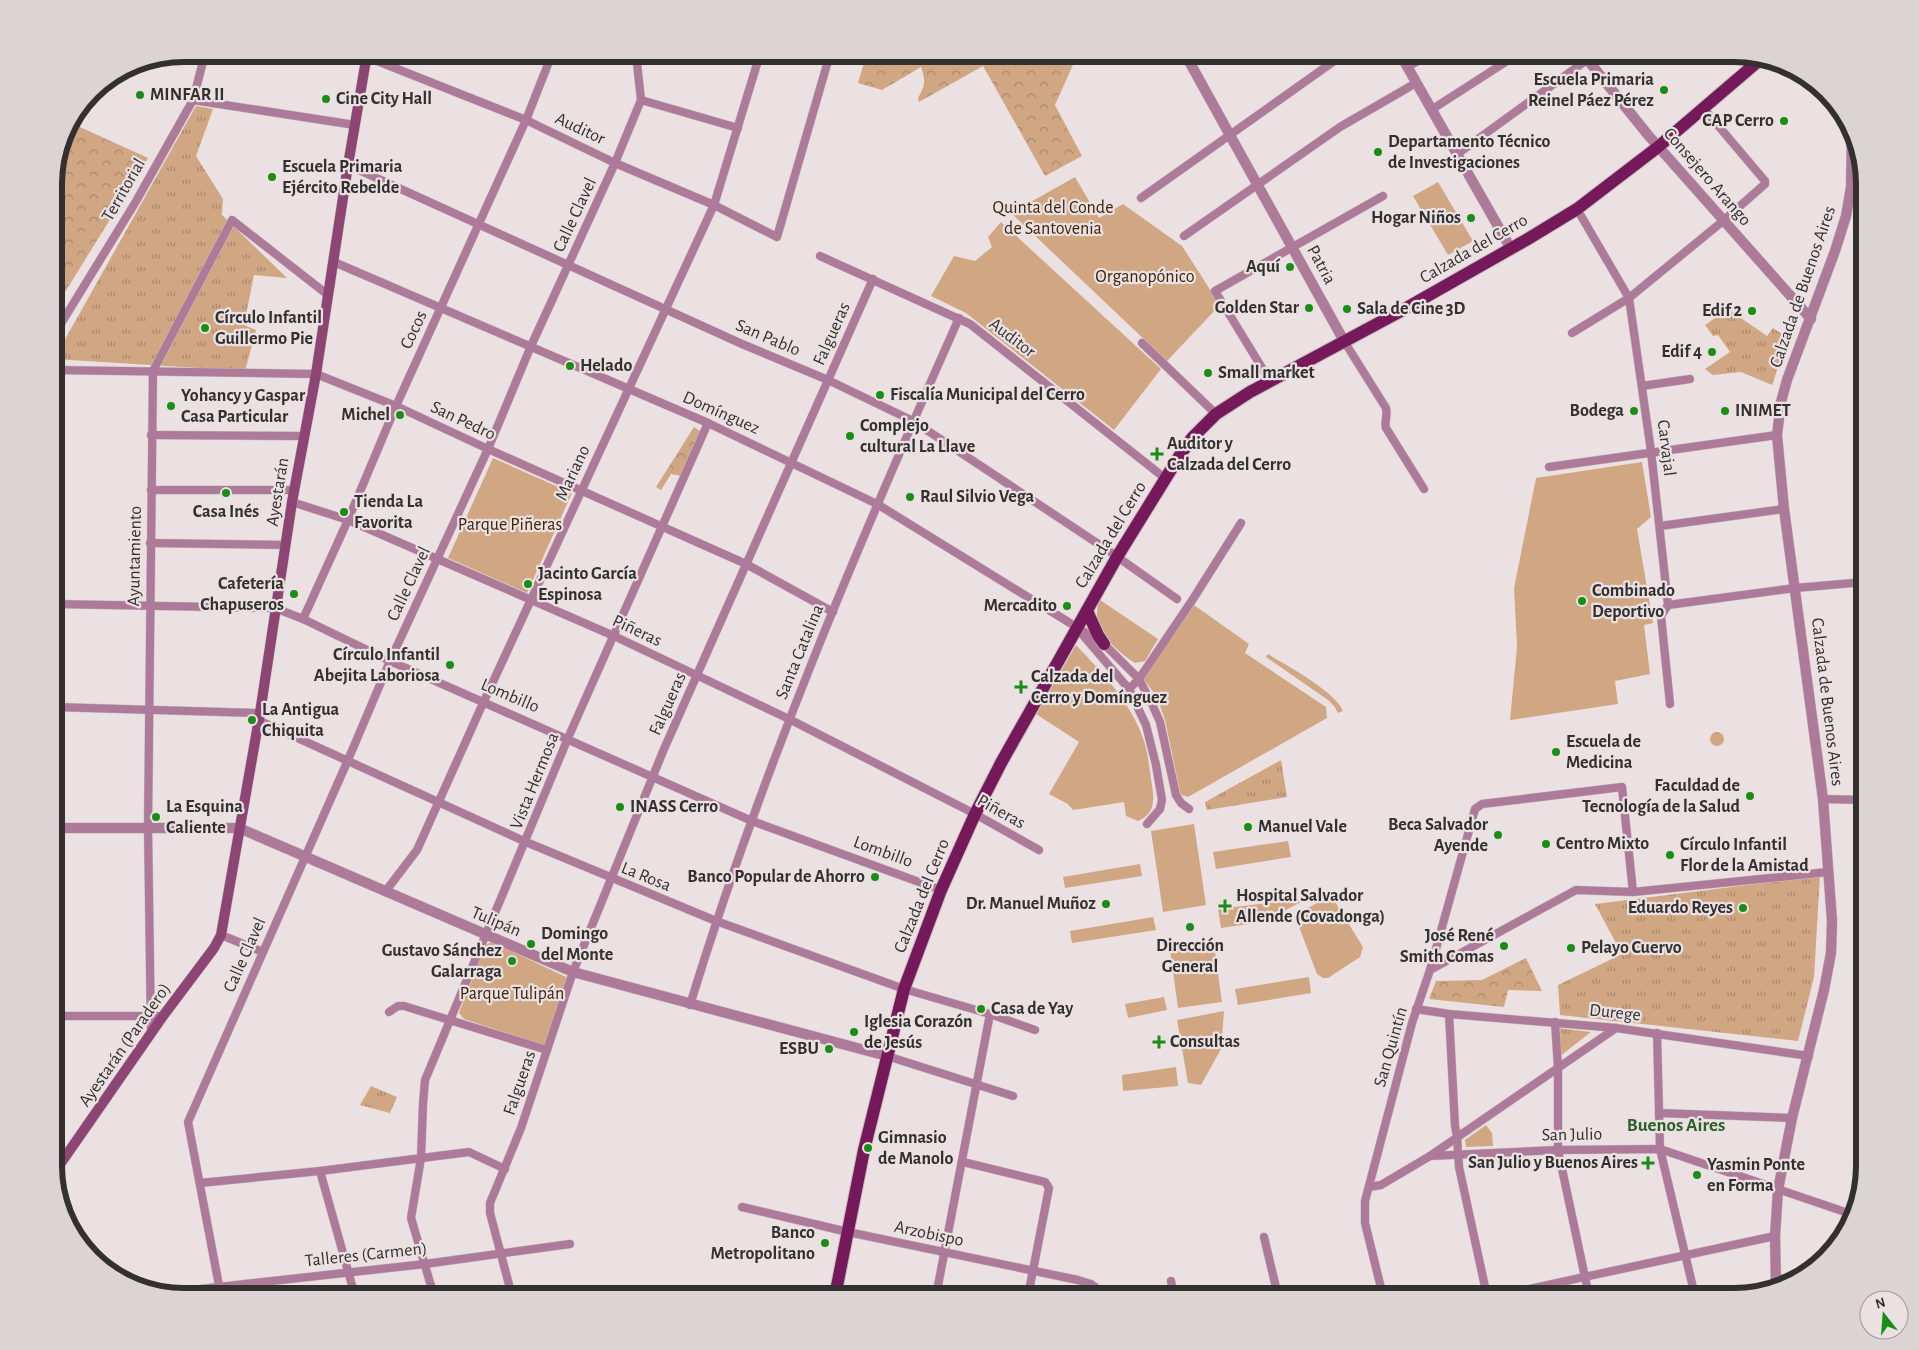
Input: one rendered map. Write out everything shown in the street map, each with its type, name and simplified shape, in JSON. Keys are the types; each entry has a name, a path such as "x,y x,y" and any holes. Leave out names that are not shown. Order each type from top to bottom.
{"main road":[{"name":"Ayestarán","path":"221,935 259,716 294,490 316,374 366,62"},
{"name":"Calzada del Cerro","path":"837,1288 864,1150 886,1056 904,989 941,890 975,814 1001,763 1117,557 1192,438 1216,414 1270,381 1510,249 1577,209 1658,147 1755,65"},
{"path":"1086,611 1104,644"},
{"name":"Ayestarán (Paradero)","path":"63,1160 163,1016 214,948 221,935"}],"street":[{"name":"Territorial","path":"63,320 135,203 193,100 203,62"},
{"name":"Auditor","path":"384,62 526,120 616,163 714,205 777,237 828,62"},
{"name":"Cocos","path":"303,619 348,520 396,406 526,120 549,62"},
{"name":"Calle Clavel","path":"200,1183 188,1125 390,661 488,449 531,346 616,163 642,100 637,62"},
{"name":"Mariano","path":"385,892 417,850 714,205 758,62"},
{"name":"Patria","path":"1190,62 1344,341 1386,408 1387,417 1384,424 1424,489"},
{"path":"1141,198 1333,62"},
{"path":"1404,62 1510,249"},
{"path":"1407,67 1417,62"},
{"path":"1431,110 1506,62"},
{"path":"1456,155 1580,62"},
{"name":"Consejero Arango","path":"1593,62 1658,147 1810,319"},
{"path":"1184,236 1340,127 1416,83"},
{"path":"193,100 355,125"},
{"path":"642,100 738,128"},
{"path":"1572,333 1629,298 1766,183 1704,109"},
{"name":"Calzada de Buenos Aires","path":"1776,1280 1775,1236 1778,1190 1792,1118 1809,1056 1831,953 1832,921 1823,799 1784,509 1777,435 1787,380 1836,251 1846,216 1852,178 1852,153"},
{"name":"San Pablo","path":"348,165 742,344 828,380 913,421 1177,599"},
{"path":"1270,381 1215,291 1383,196"},
{"name":"Carvajal","path":"1577,209 1629,298 1651,451 1668,605 1661,616 1670,704"},
{"name":"Ayuntamiento","path":"151,1034 148,827 153,371 232,220 328,295"},
{"name":"Auditor","path":"820,256 959,318 1025,367 1166,479"},
{"name":"Domínguez","path":"334,262 708,423 877,504 1104,644 1139,679 1160,722 1176,795 1181,803 1189,809"},
{"name":"Falgueras","path":"510,1288 490,1210 573,972 697,676 873,279"},
{"name":"Santa Catalina","path":"690,1005 716,921 789,719 877,504 959,318"},
{"path":"1142,343 1216,414"},
{"name":"San Pedro","path":"63,370 316,374 396,406 746,564 833,612"},
{"path":"1642,386 1690,379"},
{"name":"Vista Hermosa","path":"432,1288 410,1218 421,1158 425,1080 568,738 708,423"},
{"path":"151,435 304,436"},
{"path":"1549,467 1651,451 1777,435"},
{"path":"151,490 294,490"},
{"name":"Piñeras","path":"292,502 348,520 614,636 789,719 975,814 1039,850"},
{"path":"1660,526 1784,509"},
{"path":"1129,689 1139,679 1193,599 1241,523"},
{"path":"150,543 286,545"},
{"path":"1668,605 1795,588 1856,583"},
{"name":"Lombillo","path":"63,604 275,608 303,619 390,661 752,820 941,890"},
{"name":"Domínguez","path":"1077,628 1129,689 1138,705 1151,742 1162,800 1160,809 1147,824"},
{"name":"La Rosa","path":"63,707 149,709 259,716 438,802 611,879 716,921 904,989 990,1014 1035,1030"},
{"name":"San Quintín","path":"1381,1288 1364,1214 1369,1187 1416,1009 1430,970 1475,809 1482,804 1622,787 1633,892"},
{"path":"1823,799 1856,800"},
{"name":"Tulipán","path":"63,828 239,828 573,972 690,1005 886,1056 1013,1096"},
{"path":"1430,970 1576,890 1633,892 1828,872"},
{"path":"221,935 263,952"},
{"path":"389,1012 398,1006 404,1006 547,1050"},
{"name":"Durege","path":"1416,1009 1449,1014 1616,1028 1809,1056"},
{"path":"937,1288 990,1014"},
{"path":"1449,1014 1459,1167 1485,1288"},
{"path":"63,1016 163,1016"},
{"path":"1555,1022 1558,1067 1558,1150 1587,1288"},
{"path":"1369,1187 1381,1185 1430,1156 1616,1028"},
{"path":"1656,1033 1660,1150 1693,1288"},
{"path":"1659,1113 1792,1118"},
{"name":"San Julio","path":"1430,1156 1558,1150 1660,1150 1847,1213"},
{"path":"220,1286 200,1183 320,1171 469,1152 505,1169"},
{"path":"963,1162 1048,1184 1049,1188 1030,1288"},
{"path":"320,1171 353,1288"},
{"name":"Arzobispo","path":"742,1207 848,1232 1091,1284 1096,1288"},
{"path":"1533,1288 1775,1236"},
{"path":"1264,1237 1276,1288"},
{"name":"Talleres (Carmen)","path":"204,1288 425,1264 570,1244"},
{"path":"1171,1281 1172,1288"}],"green space":[{"path":"1074,62 1055,105 1082,156 1045,176 983,66 919,102 918,98 924,83 921,67 882,90 858,83 864,63"},
{"path":"196,106 213,109 196,156 223,199 222,215 287,278 254,275 244,325 256,330 245,371 63,360 63,343"},
{"path":"78,126 148,158 63,295 63,177 69,146"},
{"name":"Organopónico","path":"1075,177 1099,218 1123,204 1182,246 1220,305 1167,361 1011,213"},
{"path":"1438,182 1473,241 1448,255 1413,196"},
{"path":"1001,222 1161,369 1114,430 966,313 931,296 954,256 975,261 992,247 988,237"},
{"path":"1728,309 1767,336 1773,328 1788,338 1772,385 1741,372 1713,375 1705,369 1730,352 1718,335 1713,336 1705,325"},
{"path":"694,427 700,431 681,476 671,474 661,490 656,487"},
{"name":"Parque Piñeras","path":"493,458 572,493 527,593 448,558"},
{"name":"Combinado Deportivo","path":"1642,462 1651,517 1637,529 1653,623 1644,625 1650,674 1615,681 1618,704 1510,720 1517,647 1514,588 1536,478"},
{"path":"1100,600 1158,639 1145,661 1135,663 1127,658 1119,652 1106,636 1098,619 1097,609"},
{"path":"1194,605 1249,644 1245,653 1326,707 1327,718 1188,797 1180,792 1165,720 1157,697 1142,677"},
{"path":"1076,645 1124,701 1144,741 1153,792 1153,803 1144,818 1138,821 1126,816 1124,802 1073,810 1068,804 1049,794 1079,742 1036,714"},
{"path":"1268,654 1321,687 1331,695 1343,711 1338,713 1328,700 1266,657"},
{"path":"1714,732 1720,732 1724,739 1720,746 1714,746 1710,742 1710,736"},
{"path":"1281,760 1287,797 1207,810 1205,802"},
{"path":"1194,824 1206,905 1163,912 1151,831"},
{"path":"1288,841 1291,857 1216,869 1213,852"},
{"path":"1140,864 1142,876 1065,888 1063,877"},
{"path":"1820,876 1814,977 1798,1041 1560,1015 1558,985 1622,954 1595,904"},
{"path":"1332,897 1363,947 1360,957 1328,978 1323,978 1317,974 1298,924 1306,910"},
{"path":"1301,899 1301,902 1263,922 1221,928 1218,909"},
{"path":"1153,917 1156,930 1072,943 1070,931"},
{"name":"Parque Tulipán","path":"492,942 566,977 546,1043 543,1045 464,1019 459,1013 485,945"},
{"path":"1214,944 1222,1002 1178,1008 1170,950"},
{"path":"1526,958 1542,991 1508,990 1504,1007 1429,999 1436,981 1482,980"},
{"path":"1309,977 1311,993 1238,1005 1235,989"},
{"path":"1164,997 1167,1010 1128,1018 1125,1004"},
{"path":"1224,1011 1221,1049 1201,1085 1188,1083 1177,1020"},
{"path":"1558,1028 1591,1032 1559,1057"},
{"path":"1176,1067 1178,1086 1123,1091 1122,1075"},
{"path":"371,1086 397,1097 390,1113 360,1105"},
{"path":"1486,1125 1492,1133 1493,1146 1466,1147 1465,1140"}],"place":[{"name":"Escuela Primaria Reinel Páez Pérez","path":"1664,90"},
{"name":"MINFAR II","path":"140,95"},
{"name":"Cine City Hall","path":"326,99"},
{"name":"CAP Cerro","path":"1784,121"},
{"name":"Departamento Técnico de Investigaciones","path":"1378,152"},
{"name":"Escuela Primaria Ejército Rebelde","path":"272,177"},
{"name":"Hogar Niños","path":"1471,218"},
{"name":"Aquí","path":"1290,267"},
{"name":"Golden Star","path":"1309,308"},
{"name":"Sala de Cine 3D","path":"1347,309"},
{"name":"Edif 2","path":"1752,311"},
{"name":"Círculo Infantil Guillermo Pie","path":"205,328"},
{"name":"Edif 4","path":"1712,352"},
{"name":"Helado","path":"570,366"},
{"name":"Small market","path":"1208,373"},
{"name":"Fiscalía Municipal del Cerro","path":"880,395"},
{"name":"Yohancy y Gaspar Casa Particular","path":"171,406"},
{"name":"Bodega","path":"1634,411"},
{"name":"INIMET","path":"1725,411"},
{"name":"Michel","path":"400,415"},
{"name":"Complejo cultural La Llave","path":"850,436"},
{"name":"Auditor y Calzada del Cerro","path":"1157,454"},
{"name":"Casa Inés","path":"226,493"},
{"name":"Raul Silvio Vega","path":"910,497"},
{"name":"Tienda La Favorita","path":"344,512"},
{"name":"Jacinto García Espinosa","path":"528,584"},
{"name":"Cafetería Chapuseros","path":"294,594"},
{"name":"Combinado Deportivo","path":"1582,601"},
{"name":"Mercadito","path":"1067,606"},
{"name":"Círculo Infantil Abejita Laboriosa","path":"450,665"},
{"name":"Calzada del Cerro y Domínguez","path":"1021,687"},
{"name":"La Antigua Chiquita","path":"252,720"},
{"name":"Escuela de Medicina","path":"1556,752"},
{"name":"Faculdad de Tecnología de la Salud","path":"1750,796"},
{"name":"INASS Cerro","path":"620,807"},
{"name":"La Esquina Caliente","path":"156,817"},
{"name":"Manuel Vale","path":"1248,827"},
{"name":"Beca Salvador Ayende","path":"1498,835"},
{"name":"Centro Mixto","path":"1546,844"},
{"name":"Círculo Infantil Flor de la Amistad","path":"1670,855"},
{"name":"Banco Popular de Ahorro","path":"875,877"},
{"name":"Dr. Manuel Muñoz","path":"1106,904"},
{"name":"Hospital Salvador Allende (Covadonga)","path":"1225,906"},
{"name":"Eduardo Reyes","path":"1743,908"},
{"name":"Dirección General","path":"1190,927"},
{"name":"Domingo del Monte","path":"531,944"},
{"name":"José René Smith Comas","path":"1504,946"},
{"name":"Pelayo Cuervo","path":"1571,948"},
{"name":"Gustavo Sánchez Galarraga","path":"512,961"},
{"name":"Casa de Yay","path":"981,1009"},
{"name":"Iglesia Corazón de Jesús","path":"854,1032"},
{"name":"Consultas","path":"1159,1042"},
{"name":"ESBU","path":"829,1049"},
{"name":"Gimnasio de Manolo","path":"868,1148"},
{"name":"San Julio y Buenos Aires","path":"1648,1163"},
{"name":"Yasmin Ponte en Forma","path":"1697,1175"},
{"name":"Banco Metropolitano","path":"825,1243"}],"district":[{"name":"Buenos Aires","path":"1676,1125"}],"park label":[{"name":"Quinta del Conde de Santovenia","path":"1053,218"}]}
